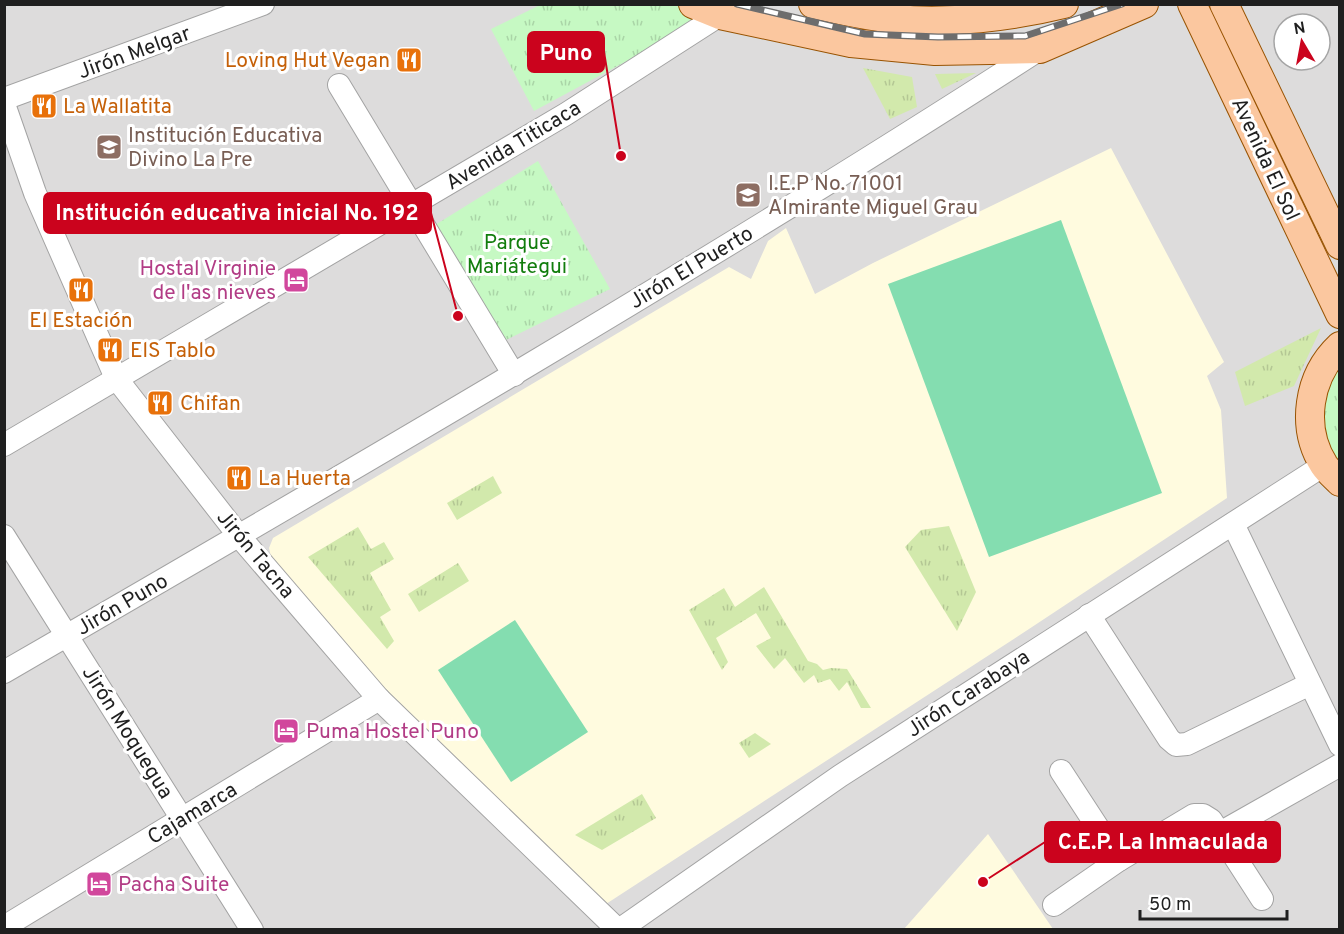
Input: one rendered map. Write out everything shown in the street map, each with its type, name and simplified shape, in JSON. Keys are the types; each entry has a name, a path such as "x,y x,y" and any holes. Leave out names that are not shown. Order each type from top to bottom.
{"main road":[{"path":"693,4 851,43 935,51 1040,49"},
{"path":"813,4 896,19 963,19 1025,14 1064,4"},
{"name":"Jirón El Puerto","path":"1040,49 1144,4"},
{"name":"Avenida El Sol","path":"1192,4 1340,314"},
{"name":"Avenida El Sol","path":"1224,4 1340,245"},
{"path":"1332,474 1313,439 1310,410 1315,381 1329,356 1340,346"}],"street":[{"name":"Jirón Melgar","path":"4,102 263,4"},
{"name":"Avenida Titicaca","path":"4,445 566,114 723,10 751,4"},
{"name":"Jirón El Puerto","path":"239,536 514,375 874,155 1040,49"},
{"path":"339,85 514,375"},
{"name":"Jirón Tacna","path":"4,102 35,193 116,378 239,536 379,699 618,930"},
{"name":"Jirón Carabaya","path":"618,930 840,776 1089,615 1233,524 1332,474"},
{"path":"1233,524 1340,745"},
{"name":"Jirón Moquegua","path":"4,536 252,930"},
{"name":"Jirón Puno","path":"4,672 239,536"},
{"path":"1089,615 1169,739 1176,745 1187,744 1310,684"},
{"name":"Cajamarca","path":"4,927 379,699"},
{"path":"1220,833 1340,765"},
{"path":"1061,771 1119,860"},
{"path":"1054,905 1119,860 1194,815 1203,815 1211,820 1262,899"}],"shaded area":[{"path":"5,5 1339,5 1339,929 5,929"},
{"path":"1111,148 1224,362 1207,376 1221,410 1227,498 606,904 386,700 272,561 269,548 273,538 729,267 751,279 768,241 786,228 815,294 873,263"},
{"path":"988,834 1053,929 904,929"}],"green space":[{"path":"540,5 683,5 714,14 534,111 491,29"},
{"path":"863,68 912,77 917,107 890,119"},
{"path":"976,73 942,89 935,74"},
{"name":"Parque Mariátegui","path":"538,161 610,289 498,344 427,230"},
{"path":"1061,220 1162,493 989,557 888,284"},
{"path":"1321,328 1294,386 1245,406 1235,372"},
{"path":"1339,361 1339,464 1330,449 1324,429 1322,400 1325,387"},
{"path":"493,476 502,493 457,520 447,503"},
{"path":"949,526 976,592 957,631 905,547 921,530"},
{"path":"358,527 371,549 384,542 394,559 370,573 391,610 380,617 394,641 387,649 308,557"},
{"path":"458,563 469,581 419,612 408,594"},
{"path":"764,587 808,661 817,664 823,670 847,669 871,708 861,708 847,682 839,691 830,679 818,683 814,675 804,683 785,658 774,669 756,646 771,638 756,613 716,638 728,662 722,670 689,610 724,588 735,607"},
{"path":"515,620 588,732 511,782 438,670"},
{"path":"755,733 771,744 749,758 739,743"},
{"path":"642,794 656,818 602,850 575,835"}],"railway":[{"path":"737,4 865,34 938,37 1025,36 1122,4"}],"place":[{"name":"Loving Hut Vegan","path":"409,60"},
{"name":"La Wallatita","path":"44,106"},
{"name":"Institución Educativa Divino La Pre","path":"109,147"},
{"name":"Puno","path":"621,156"},
{"name":"I.E.P No. 71001 Almirante Miguel Grau","path":"748,195"},
{"name":"Hostal Virginie de l'as nieves","path":"296,280"},
{"name":"El Estación","path":"81,290"},
{"name":"Institución educativa inicial No. 192","path":"458,316"},
{"name":"ElS Tablo","path":"110,350"},
{"name":"Chifan","path":"160,403"},
{"name":"La Huerta","path":"239,478"},
{"name":"Puma Hostel Puno","path":"286,731"},
{"name":"C.E.P. La Inmaculada","path":"983,882"},
{"name":"Pacha Suite","path":"99,884"}]}
